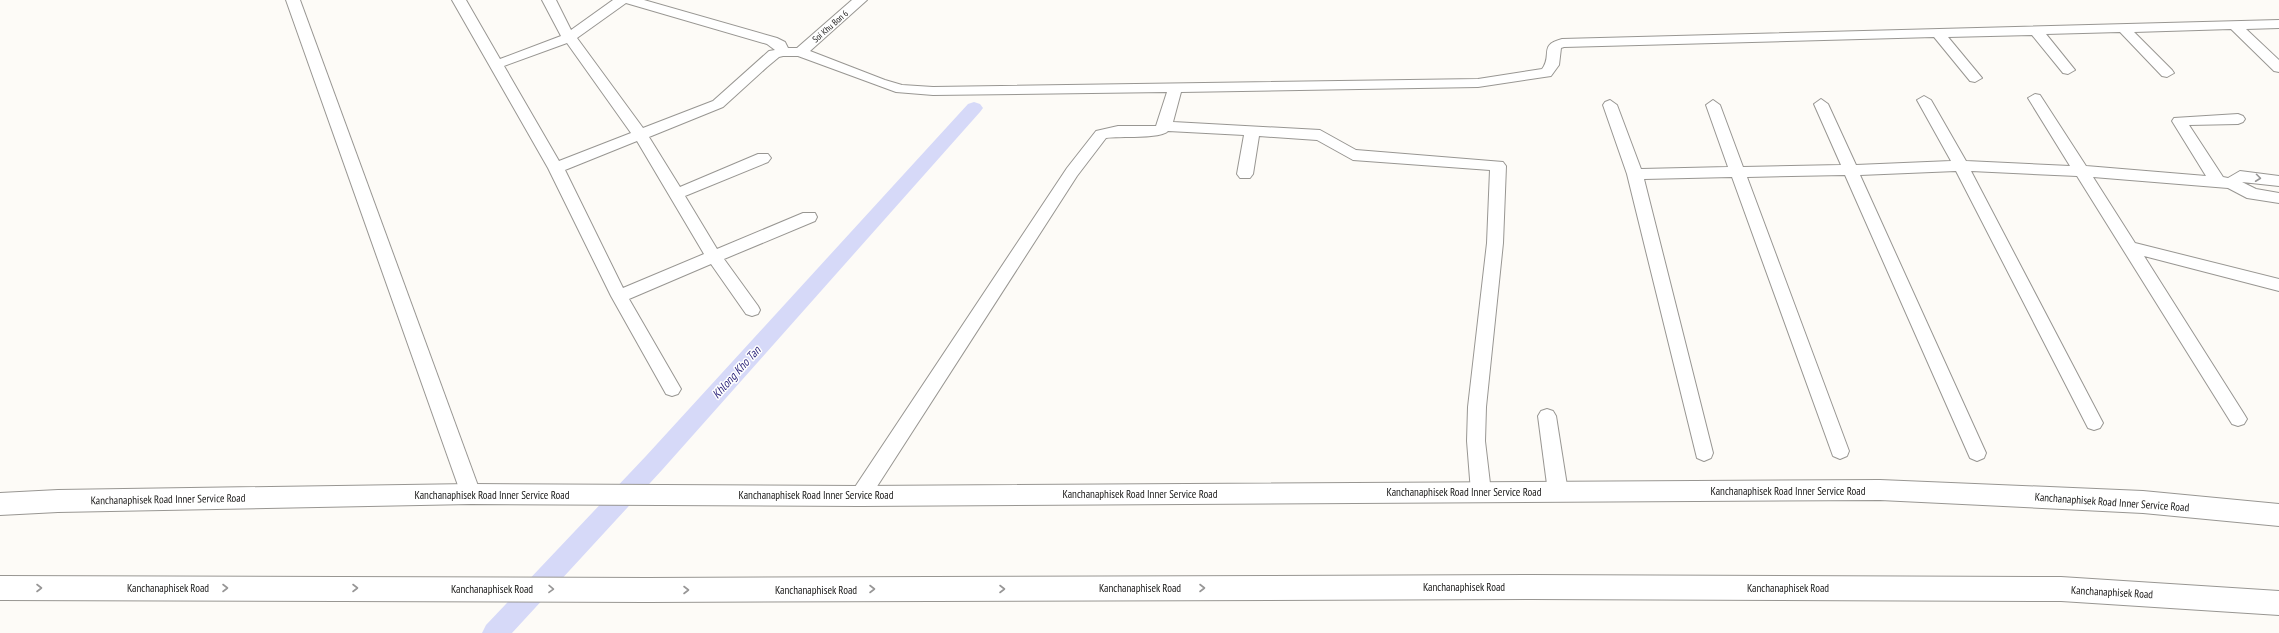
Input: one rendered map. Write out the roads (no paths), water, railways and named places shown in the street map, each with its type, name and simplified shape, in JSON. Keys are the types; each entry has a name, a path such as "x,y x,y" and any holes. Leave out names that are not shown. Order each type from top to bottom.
{"main road":[{"name":"Kanchanaphisek Road Inner Service Road","path":"0,504 58,501 471,494 860,496 1880,490 2143,502 2279,515"},
{"name":"Kanchanaphisek Road","path":"0,588 647,590 1516,587 2060,589 2279,603"}],"street":[{"path":"293,0 471,494"},
{"path":"459,0 498,64 556,168 620,296 672,389"},
{"path":"549,0 569,38 640,134 714,256 752,310"},
{"path":"498,64 569,38 622,0"},
{"path":"630,0 772,41 780,45 783,52"},
{"name":"Soi Khu Bon 6","path":"800,52 860,0"},
{"path":"556,168 718,104 774,54 783,52 800,52 880,83 901,89 969,91 1478,83 1546,73 1552,65 1554,46 1562,43 2034,29 2279,24"},
{"path":"2234,25 2279,68"},
{"path":"2122,27 2166,73"},
{"path":"2034,29 2068,70"},
{"path":"1937,32 1974,78"},
{"path":"860,496 1072,172 1101,134 1118,131 1160,131 1164,126 1175,88"},
{"path":"2034,98 2238,419"},
{"path":"1924,100 1961,166 2094,423"},
{"path":"1821,104 1977,453"},
{"path":"1610,105 1635,174 1704,452"},
{"path":"1713,106 1736,173 1840,450"},
{"path":"2224,182 2179,121 2238,119"},
{"path":"1164,126 1320,135 1353,155 1498,166 1495,243 1477,406 1476,440 1481,492"},
{"path":"1245,174 1252,131"},
{"path":"677,194 763,158"},
{"path":"1635,174 1736,173 1961,166 2079,171 2224,182 2252,194 2279,198"},
{"path":"2224,182 2240,176 2279,181"},
{"path":"620,296 809,217"},
{"path":"2129,248 2279,285"},
{"path":"1547,416 1558,492"}],"waterway":[{"name":"Khlong Kho Tan","path":"495,633 654,463 974,108"}]}
